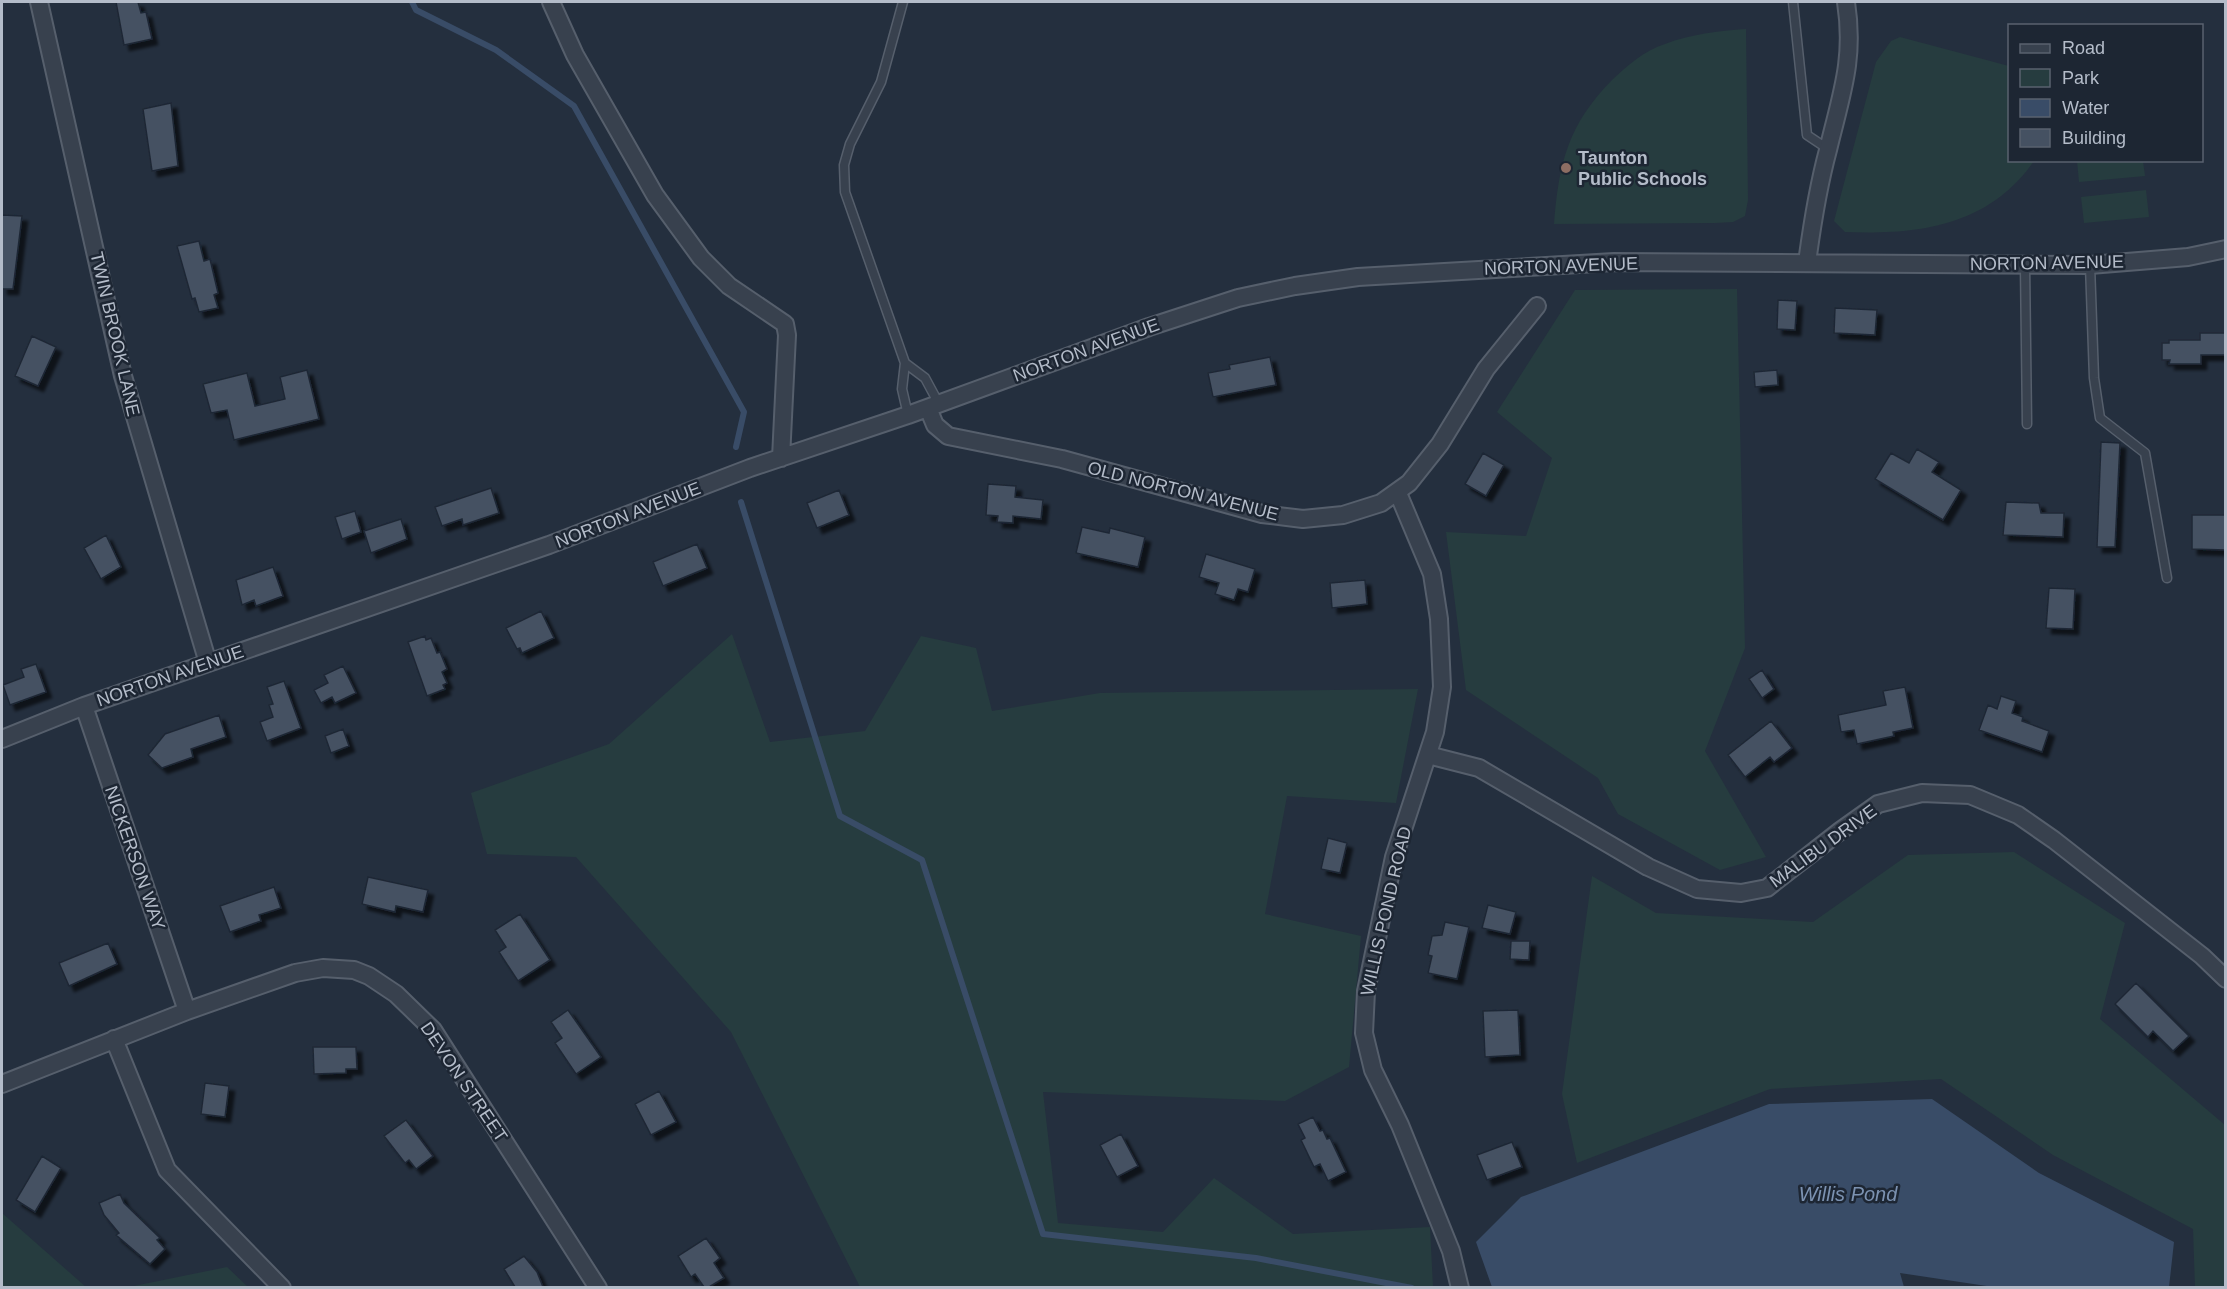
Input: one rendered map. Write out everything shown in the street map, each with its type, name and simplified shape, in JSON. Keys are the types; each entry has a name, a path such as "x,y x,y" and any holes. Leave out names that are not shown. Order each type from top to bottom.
{"street":[{"name":"TWIN BROOK LANE","path":"39,2 123,376 208,663"},
{"path":"551,2 575,55 654,195 700,258 729,286 785,324 787,335 781,458"},
{"path":"1808,263 1818,194 1849,65 1850,30 1846,2"},
{"name":"NORTON AVENUE","path":"2,739 84,706 549,545 781,458 908,415 1208,307 1323,281 1614,262 2090,265 2188,257 2226,249"},
{"name":"OLD NORTON AVENUE","path":"933,406 935,425 948,436 1062,459 1262,514 1302,519 1343,516 1381,503 1398,493 1433,453 1486,369 1538,306"},
{"name":"WILLIS POND ROAD","path":"1398,493 1432,574 1439,619 1442,687 1436,732 1395,857 1366,991 1363,1015 1373,1070 1400,1125 1451,1251 1460,1287"},
{"name":"NICKERSON WAY","path":"84,706 187,1011"},
{"name":"MALIBU DRIVE","path":"1428,755 1479,768 1648,867 1697,889 1741,893 1767,888 1878,804 1922,793 1970,795 2018,815 2054,840 2202,956 2226,979"},
{"name":"DEVON STREET","path":"2,1084 187,1011 308,970 354,970 383,984 409,1005 433,1030 598,1287"},
{"path":"114,1039 167,1170 282,1287"}],"lane":[{"path":"903,2 881,82 850,144 844,165 845,192 905,363 902,389 908,415"},
{"path":"1793,2 1807,135 1828,150"},
{"path":"2025,265 2027,424"},
{"path":"2090,265 2094,378 2100,418 2145,453 2167,578"},
{"path":"905,363 925,378 933,406"}],"green space":[{"path":"1746,29 1748,200 1745,216 1733,222 1715,223 1554,224 1559,182 1568,146 1585,113 1612,80 1650,50 1695,35"},
{"path":"1900,37 2008,66 2008,162 2033,162 2016,183 1996,200 1974,213 1950,222 1899,231 1845,232 1834,221 1876,62 1891,41"},
{"path":"2077,162 2143,162 2145,176 2079,182"},
{"path":"2146,190 2149,217 2084,223 2081,197"},
{"path":"1737,289 1745,648 1705,751 1766,857 1720,870 1618,814 1598,778 1466,690 1446,532 1526,536 1552,458 1497,412 1575,290"},
{"path":"732,634 770,742 865,731 921,636 976,648 992,711 1100,693 1418,689 1396,803 1287,796 1265,914 1361,936 1349,1067 1285,1101 1043,1092 1058,1223 1163,1232 1214,1178 1293,1234 1430,1227 1433,1287 860,1287 731,1032 576,857 487,854 471,793 609,744"},
{"path":"2014,852 2125,923 2100,1019 2225,1125 2225,1287 2195,1287 2193,1229 2053,1155 1941,1079 1770,1089 1577,1163 1562,1094 1592,876 1656,913 1813,922 1908,855"},
{"path":"2,1213 86,1287 2,1287"},
{"path":"227,1267 248,1287 129,1287"}],"water":[{"name":"Willis Pond","path":"1932,1099 2039,1173 2174,1242 2169,1287 2000,1288 1900,1273 1904,1287 1492,1287 1476,1242 1521,1197 1769,1104"}],"building":[{"path":"116,2 138,2 141,13 146,12 152,39 124,45"},
{"path":"171,103 178,166 152,171 143,109"},
{"path":"2,215 22,216 13,289 2,289"},
{"path":"199,241 204,261 210,259 218,293 214,295 218,308 199,312 195,298 192,299 177,246"},
{"path":"1778,300 1797,301 1795,330 1777,329"},
{"path":"1835,308 1877,310 1875,335 1834,333"},
{"path":"2200,333 2226,333 2226,355 2201,355 2201,364 2169,364 2170,360 2162,360 2162,343 2169,343 2169,340 2200,340"},
{"path":"32,336 56,347 38,386 15,376"},
{"path":"1270,357 1276,385 1213,397 1208,373 1230,369 1229,365"},
{"path":"307,370 319,419 234,440 227,410 211,413 203,384 247,373 255,406 285,399 280,377"},
{"path":"1777,370 1778,385 1755,387 1754,372"},
{"path":"2101,442 2120,443 2115,547 2097,547"},
{"path":"1917,449 1939,462 1932,472 1961,490 1943,520 1875,479 1891,453 1909,463"},
{"path":"1483,453 1504,465 1486,496 1465,484"},
{"path":"988,484 1016,486 1015,497 1043,500 1041,519 1013,516 1013,523 997,522 998,516 986,515"},
{"path":"491,488 499,513 463,525 462,519 442,526 435,507"},
{"path":"839,490 849,515 817,528 807,503"},
{"path":"2006,502 2039,503 2041,513 2064,513 2063,537 2003,535"},
{"path":"355,511 361,532 342,539 335,517"},
{"path":"2192,515 2226,515 2226,550 2192,549"},
{"path":"401,519 407,539 371,553 364,531"},
{"path":"1082,527 1109,533 1110,528 1145,537 1138,567 1076,553"},
{"path":"106,535 121,567 101,579 84,548"},
{"path":"697,544 707,568 663,586 653,562"},
{"path":"1206,554 1255,569 1248,592 1238,589 1234,600 1215,594 1219,583 1199,577"},
{"path":"273,567 283,596 256,606 254,600 242,605 236,580"},
{"path":"1365,580 1367,604 1332,608 1330,583"},
{"path":"2049,588 2075,589 2073,629 2046,628"},
{"path":"541,611 554,638 522,653 520,648 517,649 506,628"},
{"path":"425,636 426,640 431,638 447,669 442,672 447,683 443,685 445,689 427,696 408,642"},
{"path":"36,664 46,692 10,705 3,685 24,677 21,669"},
{"path":"343,666 356,693 335,703 332,697 321,703 314,690 328,683 324,675"},
{"path":"1762,670 1774,689 1762,698 1749,679"},
{"path":"284,681 301,728 267,741 260,722 273,717 269,705 273,704 267,687"},
{"path":"1905,687 1913,728 1893,732 1894,736 1857,744 1854,730 1841,732 1838,715 1886,705 1883,691"},
{"path":"2001,696 2016,701 2012,713 2023,717 2022,721 2049,731 2042,752 1979,730 1988,705 1997,709"},
{"path":"219,715 226,737 191,749 193,757 162,768 148,755 165,734"},
{"path":"1771,721 1792,748 1774,762 1770,757 1745,777 1728,755"},
{"path":"343,729 349,746 331,753 325,736"},
{"path":"1328,838 1347,843 1340,873 1321,869"},
{"path":"368,877 428,890 423,912 396,906 395,912 362,904"},
{"path":"274,887 281,908 259,915 261,921 230,932 220,906"},
{"path":"1488,905 1516,912 1510,934 1482,928"},
{"path":"520,914 550,960 518,981 499,952 506,947 495,930"},
{"path":"1445,922 1469,927 1457,979 1428,973 1432,956 1428,955 1432,936 1442,935"},
{"path":"1511,941 1530,941 1529,960 1510,959"},
{"path":"108,943 117,964 69,986 59,963"},
{"path":"2136,983 2189,1036 2173,1051 2153,1031 2148,1037 2115,1004"},
{"path":"568,1010 601,1057 576,1074 555,1043 562,1038 551,1022"},
{"path":"1518,1010 1520,1055 1485,1057 1483,1011"},
{"path":"313,1047 356,1047 357,1069 346,1069 346,1073 314,1074"},
{"path":"205,1083 229,1086 225,1117 201,1114"},
{"path":"659,1091 676,1122 651,1135 635,1104"},
{"path":"1313,1117 1320,1131 1323,1130 1327,1139 1330,1138 1346,1172 1328,1181 1320,1164 1314,1167 1301,1140 1305,1138 1298,1124"},
{"path":"406,1120 433,1156 416,1169 409,1160 405,1163 384,1136"},
{"path":"1121,1134 1138,1166 1117,1177 1100,1145"},
{"path":"1512,1142 1522,1167 1487,1180 1477,1155"},
{"path":"42,1156 61,1168 35,1212 16,1200"},
{"path":"120,1194 124,1203 160,1238 157,1240 165,1249 150,1264 116,1235 119,1233 104,1215 99,1203"},
{"path":"706,1238 720,1258 714,1263 724,1278 709,1287 704,1287 695,1274 691,1277 678,1256"},
{"path":"524,1256 537,1272 543,1287 515,1287 504,1269"}],"waterway":[{"path":"412,2 416,10 496,50 574,106 744,412 736,447"},
{"path":"741,502 840,816 922,860 1043,1234 1256,1258 1412,1288"}],"place":[{"name":"Taunton Public Schools","path":"1566,168"}]}
